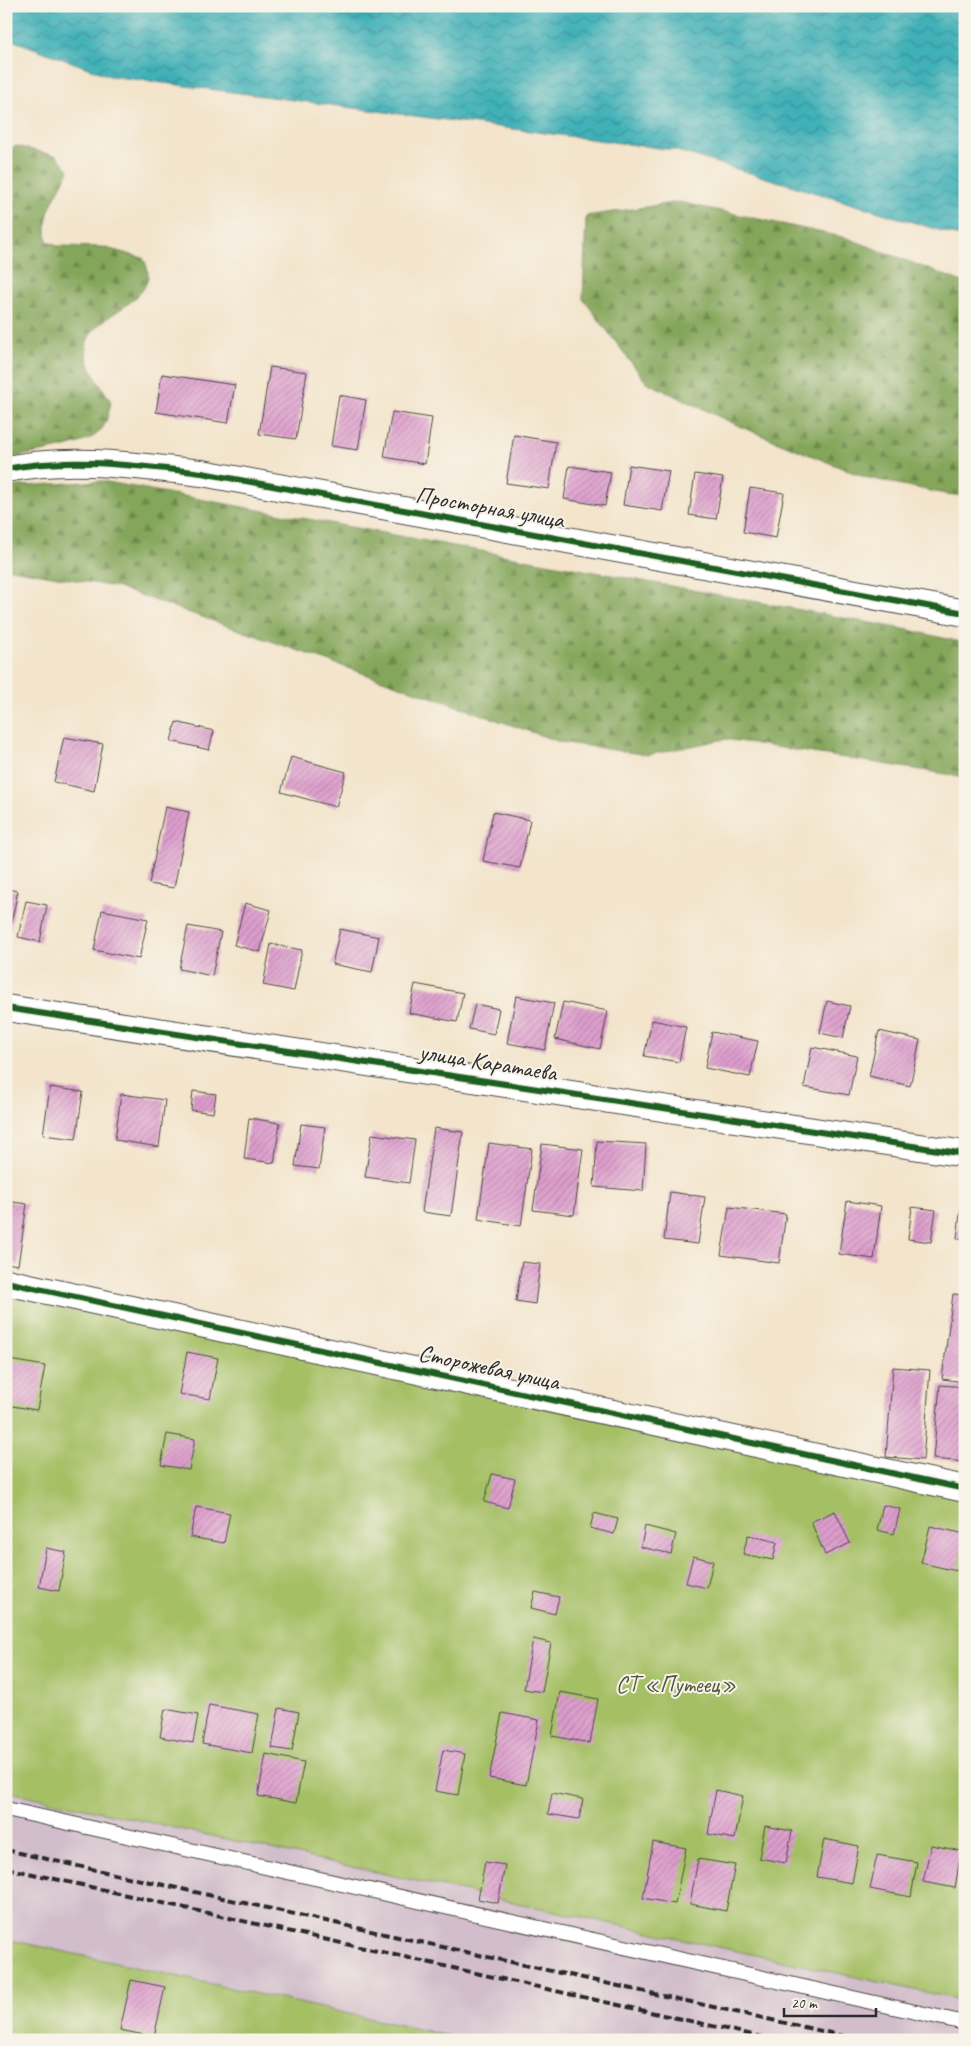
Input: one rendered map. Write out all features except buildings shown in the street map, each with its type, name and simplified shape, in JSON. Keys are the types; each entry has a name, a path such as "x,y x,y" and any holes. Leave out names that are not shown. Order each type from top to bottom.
{"street":[{"name":"Просторная улица","path":"6,469 39,462 93,461 202,473 965,612"},
{"name":"улица Каратаева","path":"6,1008 965,1154"},
{"name":"Сторожевая улица","path":"6,1282 965,1489"}],"lane":[{"path":"6,1809 965,2023"}],"shaded area":[{"path":"6,1786 766,1952 965,2002 965,2040 472,2040 6,1955"}],"green space":[{"path":"16,146 57,156 69,170 49,212 46,230 47,241 57,246 102,247 143,258 148,274 145,286 136,297 98,326 89,337 86,350 89,364 111,402 107,419 100,431 79,443 6,459 6,151"},
{"path":"679,202 847,238 965,283 965,496 945,494 864,477 739,426 646,382 583,299 586,216"},
{"path":"102,481 909,630 965,643 965,777 725,739 648,755 560,742 116,587 6,568 6,487"},
{"name":"СТ «Путеец»","path":"6,1287 965,1493 965,2001 6,1791"},
{"path":"6,1939 468,2040 6,2040"}],"water":[{"path":"6,6 965,6 965,238 674,150 110,76 6,38"}],"railway":[{"path":"6,1850 862,2040"},
{"path":"6,1868 775,2040"}],"cycle path":[{"path":"6,469 55,463 80,463 128,465 202,473 965,613"},
{"path":"6,1008 965,1154"},
{"path":"6,1282 965,1489"}]}
